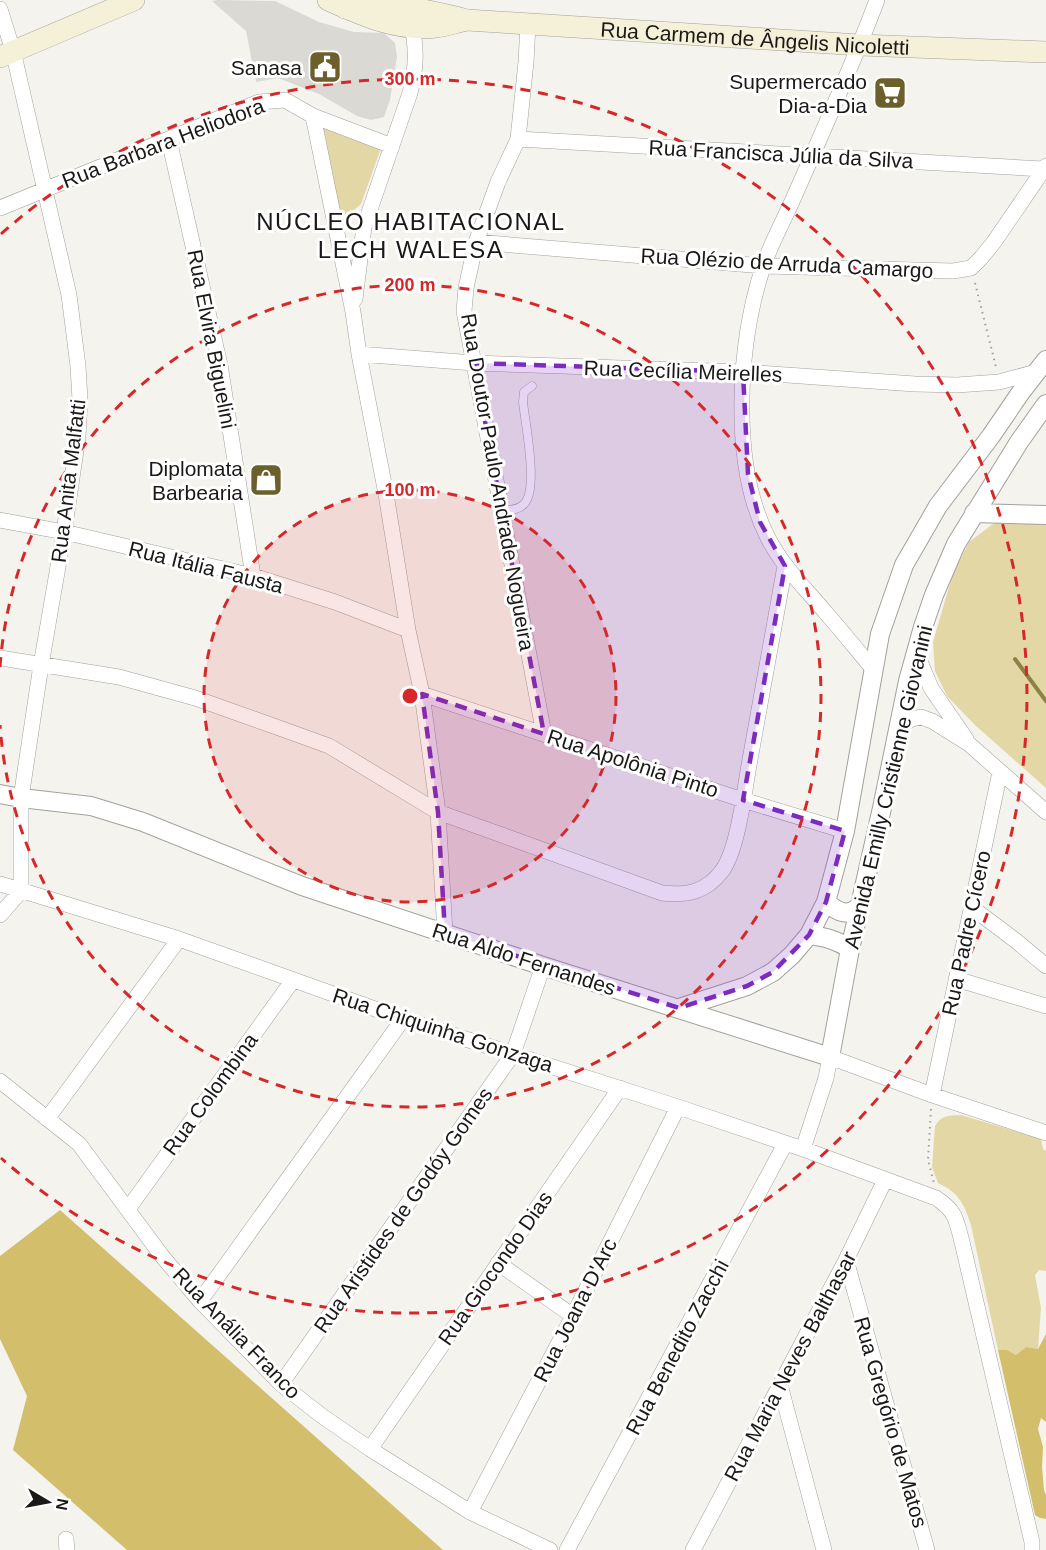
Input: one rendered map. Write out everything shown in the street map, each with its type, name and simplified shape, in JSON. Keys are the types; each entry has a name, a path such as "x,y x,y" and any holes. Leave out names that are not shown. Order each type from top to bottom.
{"main road":[{"path":"6,54 134,0"},
{"name":"Rua Carmem de Ângelis Nicoletti","path":"337,4 378,20 409,12 436,27 467,20 860,45 1046,52"}],"street":[{"path":"873,669 785,566 760,522 748,474 743,430 743,372 750,318 764,266 860,45 877,0"},
{"name":"Rua Anita Malfatti","path":"0,9 6,54 45,189 69,294 80,400 78,437 64,532 21,798 21,891"},
{"path":"353,312 364,227 411,93 415,74 416,51 409,12"},
{"name":"Rua Doutor Paulo Andrade Nogueira","path":"528,24 518,139 498,182 476,242 466,288 464,310 544,734"},
{"name":"Rua Barbara Heliodora","path":"0,208 259,102 285,99 313,116 392,146"},
{"path":"313,116 353,312 408,630 422,694 438,812 445,933"},
{"name":"Rua Francisca Júlia da Silva","path":"518,139 1045,167"},
{"name":"Rua Elvira Biguelini","path":"169,140 220,365 254,576"},
{"path":"971,268 994,242 1045,167"},
{"path":"334,221 364,227"},
{"name":"Rua Olézio de Arruda Camargo","path":"476,242 764,266 953,271 971,268"},
{"name":"Rua Cecília Meirelles","path":"359,354 474,363 743,372 915,384 1009,385"},
{"name":"Avenida Emilly Cristienne Giovanini","path":"679,1008 747,986 773,972 809,935 826,902 845,831 880,634 904,566 938,507 992,436 1009,385 1041,366"},
{"name":"Avenida Emilly Cristienne Giovanini","path":"830,1057 850,949 899,726 916,652 934,595 956,544 974,513 1046,404"},
{"path":"974,513 1046,515"},
{"name":"Rua Itália Fausta","path":"0,520 64,532 254,576 335,602 408,630"},
{"path":"0,658 119,677 195,698 329,746 438,812 662,893 678,895 705,887 715,880 732,853 785,566"},
{"path":"916,652 931,688 969,744"},
{"name":"Rua Apolônia Pinto","path":"422,694 743,800 845,831"},
{"path":"899,726 921,717 932,721 969,744 1046,812"},
{"name":"Rua Padre Cícero","path":"932,1095 1000,772"},
{"name":"Rua Aldo Fernandes","path":"0,794 91,806 144,822 302,886 543,966 830,1057 932,1095 1046,1133"},
{"name":"Rua Chiquinha Gonzaga","path":"0,884 179,939 403,1019 803,1149 936,1198"},
{"path":"0,915 21,891"},
{"path":"826,902 832,908 847,913 854,912 860,905"},
{"path":"971,907 1046,966"},
{"path":"809,935 831,939 850,949"},
{"path":"47,1119 179,939"},
{"name":"Rua Aristides de Godóy Gomes","path":"281,1384 513,1054 543,966"},
{"path":"956,979 1046,1006"},
{"name":"Rua Colombina","path":"128,1209 293,980"},
{"path":"200,1301 403,1019"},
{"path":"803,1149 830,1057"},
{"name":"Rua Anália Franco","path":"0,1081 79,1144 162,1256 200,1301 281,1384 370,1449 470,1512 550,1550"},
{"name":"Rua Giocondo Dias","path":"370,1449 620,1088"},
{"name":"Rua Joana D'Arc","path":"470,1512 573,1316 678,1107"},
{"name":"Rua Benedito Zacchi","path":"567,1550 785,1144"},
{"name":"Rua Maria Neves Balthasar","path":"693,1550 846,1260 885,1180"},
{"path":"936,1198 952,1210 956,1220 1023,1501 1032,1550"},
{"name":"Rua Gregório de Matos","path":"846,1260 927,1550"},
{"path":"498,1263 573,1316"},
{"path":"780,1385 824,1550"}],"lane":[{"path":"502,511 519,508 528,499 531,471 523,402 524,392 532,386"}],"path":[{"path":"971,268 1009,385"},
{"path":"932,1095 927,1151 936,1198"}],"highlighted area":[{"path":"474,363 743,372 748,474 760,522 785,566 743,800 845,831 826,902 809,935 773,972 747,986 679,1008 445,933 438,812 422,694 544,734"}],"shaded area":[{"path":"319,123 381,148 361,204 347,216 333,201"},
{"path":"1009,521 1046,522 1046,788 975,725 947,696 935,671 933,642 953,573 969,542 993,524"},
{"path":"961,1115 1041,1139 1043,1149 1046,1151 1046,1271 1039,1270 1035,1275 1041,1308 1038,1349 1026,1347 1016,1355 1007,1350 998,1350 971,1225 963,1204 955,1194 938,1183 932,1167 935,1126 944,1118"},
{"path":"60,1210 443,1550 127,1550 13,1450 27,1396 0,1339 0,1256"},
{"path":"1046,1334 1046,1422 1041,1418 1038,1429 1043,1447 1042,1467 1046,1495 1046,1519 1035,1515 998,1350 1007,1350 1016,1355 1026,1347 1038,1349"}],"building":[{"name":"Sanasa","path":"212,1 275,1 319,22 354,32 384,33 395,43 397,57 390,100 384,117 371,120 357,116 319,94 278,78 256,82 246,31"}],"waterway":[{"path":"1015,659 1046,701"}],"place":[{"name":"Sanasa","path":"325,67"},
{"name":"Supermercado Dia-a-Dia","path":"890,93"},
{"name":"Diplomata Barbearia","path":"266,480"}],"district":[{"name":"NÚCLEO HABITACIONAL LECH WALESA","path":"411,235"}]}
